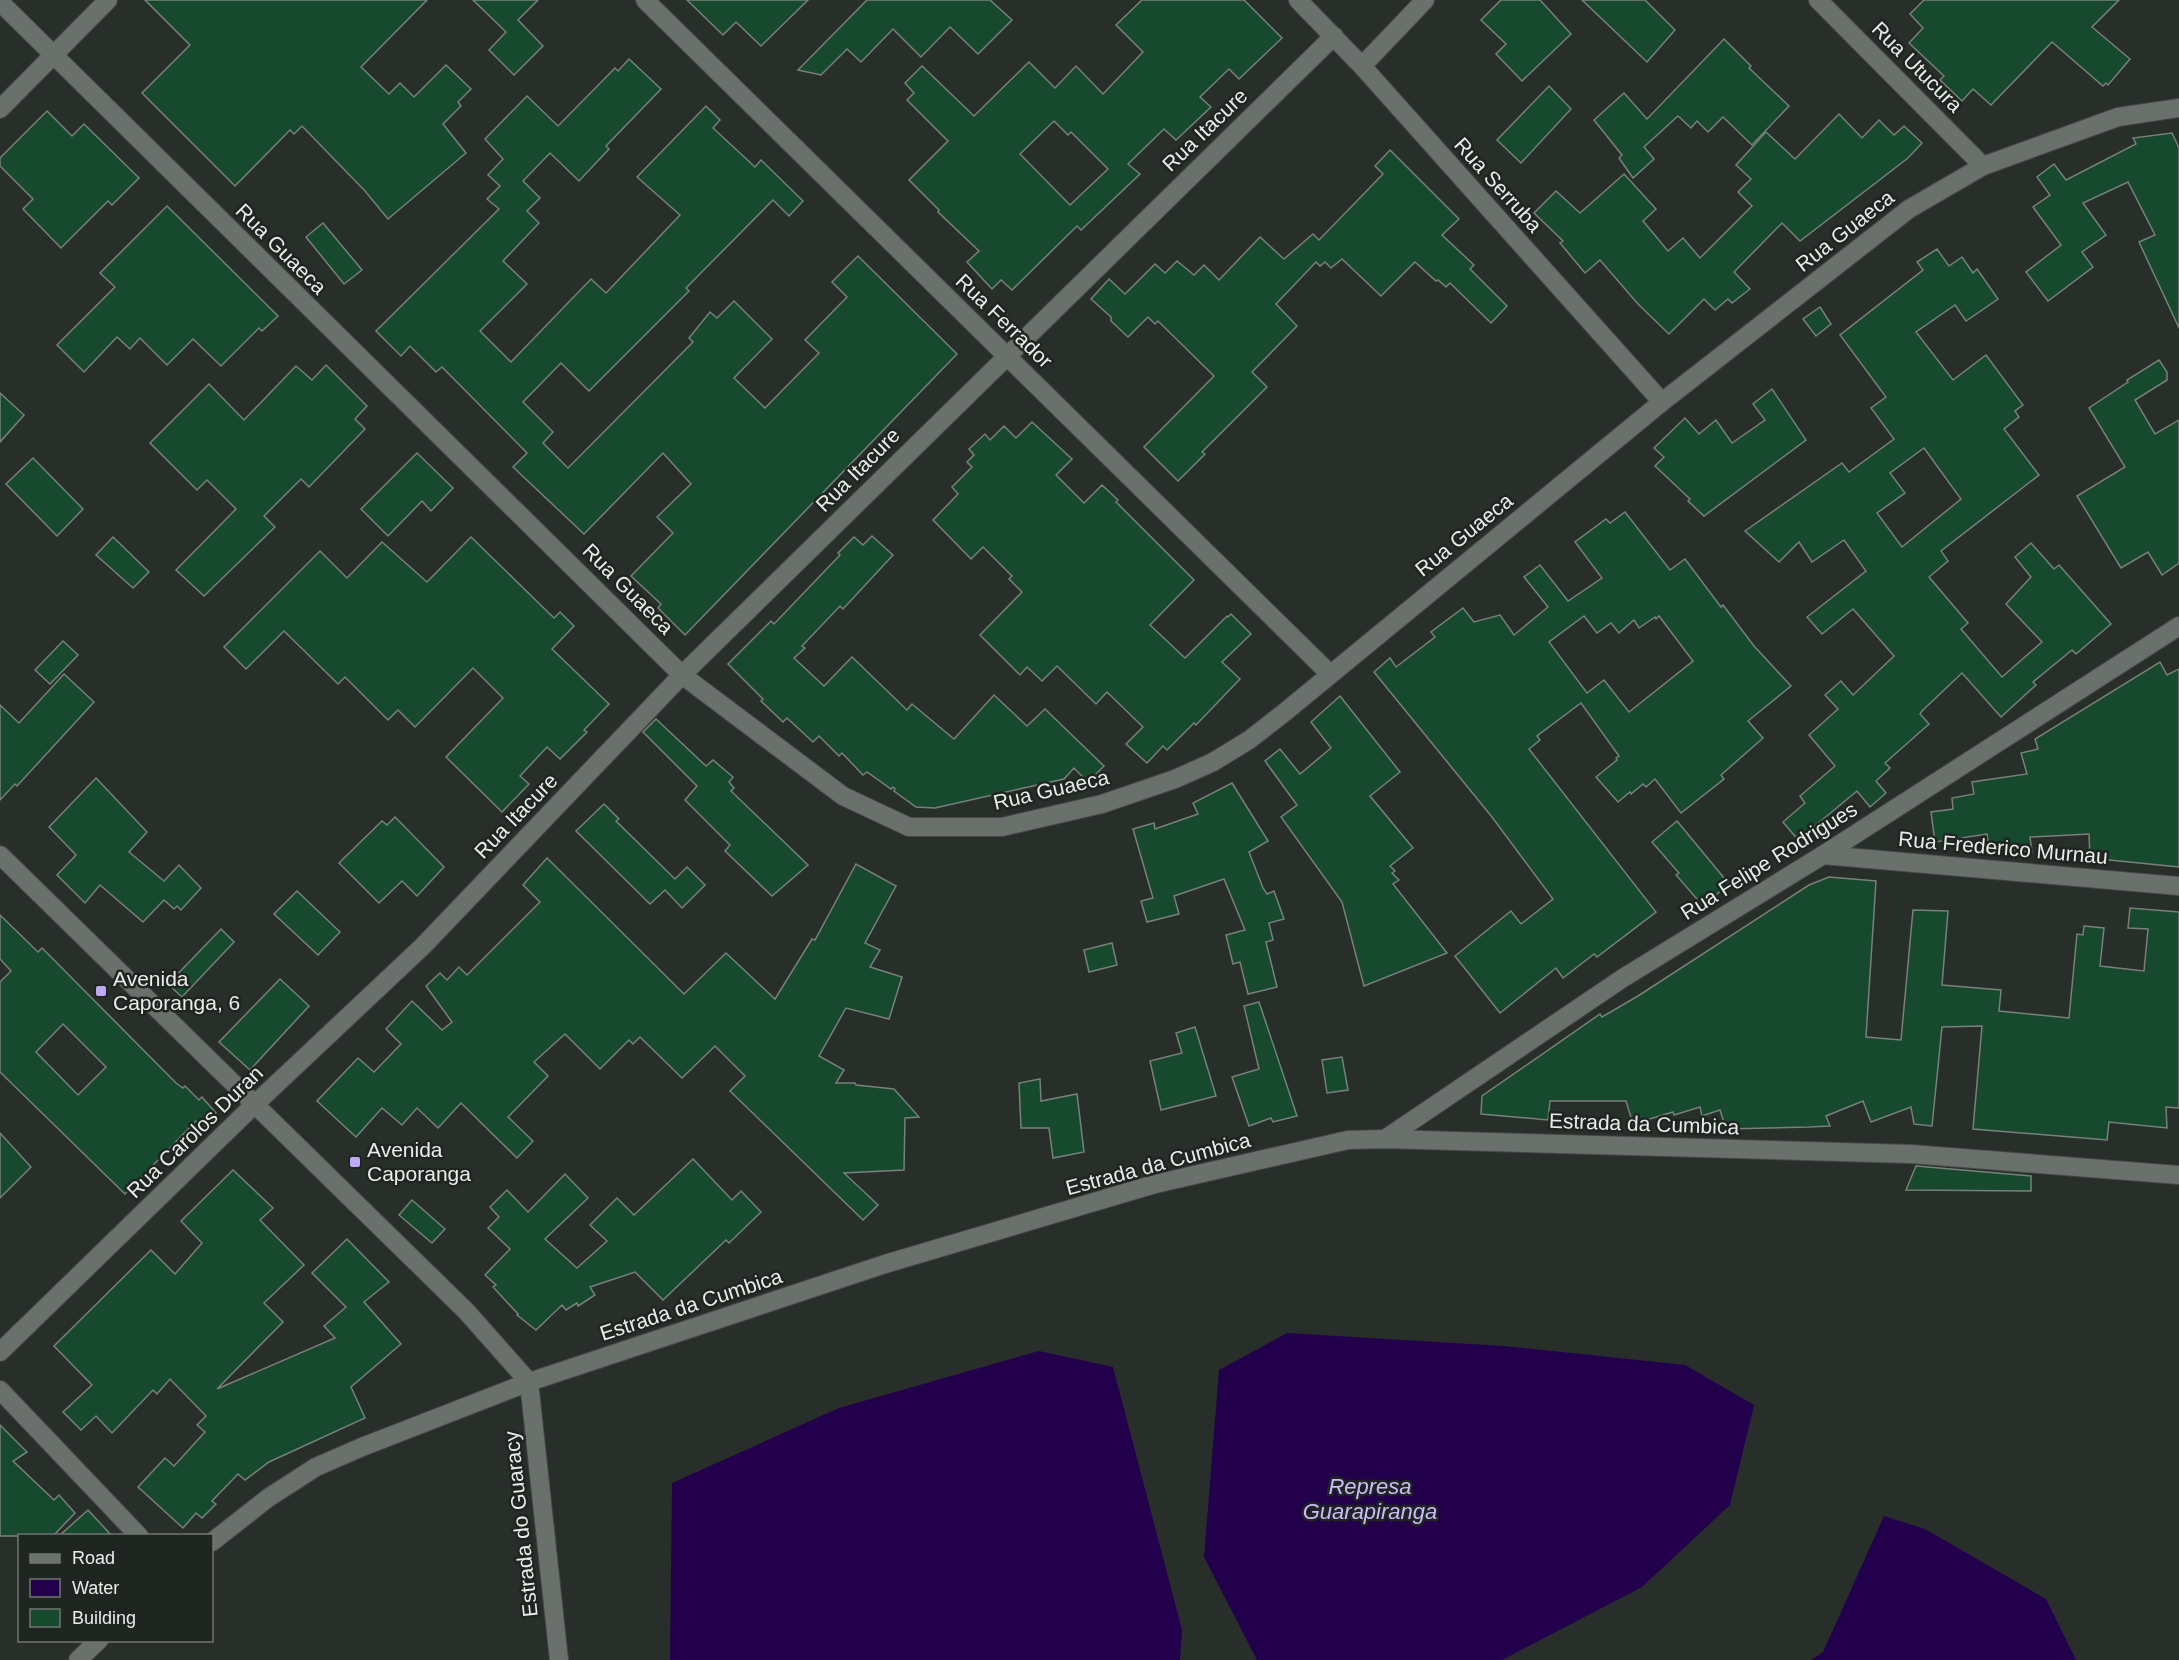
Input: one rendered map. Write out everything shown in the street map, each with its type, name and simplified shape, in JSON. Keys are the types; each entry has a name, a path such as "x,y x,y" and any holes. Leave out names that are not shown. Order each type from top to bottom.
{"street":[{"path":"0,109 108,0"},
{"name":"Rua Ferrador","path":"645,0 1330,674"},
{"name":"Rua Serruba","path":"1298,0 1362,66 1662,402"},
{"path":"1362,66 1425,0"},
{"name":"Rua Utucura","path":"1818,0 1983,166"},
{"name":"Rua Guaeca","path":"0,2 682,675 843,796 909,827 1002,827 1102,804 1175,779 1213,762 1249,740 1662,402 1909,209 1983,166 2118,117 2179,108"},
{"name":"Rua Itacure","path":"423,946 682,675 1334,36"},
{"name":"Rua Felipe Rodrigues","path":"1385,1139 1623,978 1823,855 2179,626"},
{"path":"0,855 466,1311 529,1382"},
{"name":"Rua Frederico Murnau","path":"1823,855 2179,886"},
{"name":"Rua Carolos Duran","path":"0,1352 254,1105 423,946"},
{"name":"Estrada da Cumbica","path":"213,1541 267,1498 316,1467 529,1382 885,1264 1155,1184 1348,1140 1385,1139 1911,1154 2179,1175"},
{"name":"Estrada do Guaracy","path":"529,1382 559,1660"},
{"path":"0,1390 137,1534"},
{"path":"78,1660 98,1642"}],"water":[{"name":"Represa Guarapiranga","path":"1287,1333 1504,1346 1685,1365 1754,1405 1730,1505 1642,1587 1502,1660 1257,1660 1204,1557 1219,1370"},
{"path":"1039,1351 1113,1367 1182,1630 1180,1660 670,1660 672,1483 839,1408"},
{"path":"1884,1516 1925,1529 2046,1599 2076,1660 1811,1660 1823,1652"}],"building":[{"path":"145,0 427,0 361,67 389,94 400,83 414,97 446,65 471,89 458,102 461,106 443,124 466,153 388,219 365,191 302,126 294,134 290,130 235,186 142,93 190,45"},
{"path":"473,0 538,0 518,20 543,46 514,75 489,50 506,32"},
{"path":"687,0 808,0 761,46 736,22 723,35"},
{"path":"867,0 990,0 1012,20 978,54 950,27 921,57 893,29 861,62 847,49 821,75 798,70"},
{"path":"1142,0 1244,0 1282,38 1239,79 1229,69 1200,97 1211,107 1176,140 1164,129 1128,164 1140,174 1081,230 1077,226 1012,290 1001,280 992,289 967,262 979,251 938,212 939,210 909,180 948,141 907,100 914,93 905,83 922,66 974,116 1029,62 1055,88 1076,66 1103,94 1143,52 1116,25","holes":["1054,121 1068,135 1071,132 1108,169 1070,205 1020,154"]},
{"path":"1501,0 1540,0 1571,34 1522,81 1496,54 1506,44 1481,20"},
{"path":"1582,0 1645,0 1675,30 1647,62"},
{"path":"1924,0 2119,0 2092,27 2130,59 2108,85 2106,83 2103,86 2052,42 1991,105 1973,89 1962,101 1940,80 1944,76 1909,43 1923,28 1910,14"},
{"path":"1724,39 1751,66 1749,68 1789,106 1752,145 1723,117 1708,132 1697,121 1691,128 1678,116 1644,147 1654,159 1633,178 1619,158 1622,155 1594,120 1624,93 1647,119"},
{"path":"629,59 661,89 606,146 609,149 579,181 550,153 523,181 540,198 527,211 539,223 503,261 527,284 480,331 511,362 591,279 606,293 680,215 637,177 706,106 720,120 713,128 755,167 761,160 803,201 789,216 773,200 686,288 689,291 589,391 561,363 523,402 553,432 543,443 568,468 693,342 689,338 710,312 717,318 734,301 772,339 734,378 765,408 819,353 805,340 847,297 832,282 858,256 957,354 685,635 658,608 661,604 631,576 673,533 657,517 691,484 663,453 584,534 513,467 527,453 442,367 436,372 410,346 401,356 376,331 499,209 487,199 500,186 488,175 503,159 485,139 527,96 558,126 615,68 618,71"},
{"path":"1549,86 1571,109 1521,163 1497,140"},
{"path":"47,111 72,136 84,124 139,178 112,205 108,201 61,248 23,209 33,199 0,166 0,158"},
{"path":"1839,114 1862,138 1879,120 1894,135 1904,126 1922,143 1908,158 1800,241 1782,223 1734,272 1750,289 1732,303 1728,299 1715,310 1704,299 1669,334 1638,304 1600,260 1585,273 1560,243 1563,241 1534,213 1556,191 1580,213 1624,174 1656,209 1643,221 1668,251 1683,238 1700,258 1752,206 1738,192 1751,179 1736,165 1766,132 1795,159"},
{"path":"2172,133 2179,148 2179,328 2139,242 2155,235 2128,182 2083,203 2106,235 2082,252 2093,267 2048,301 2026,272 2061,245 2033,207 2050,195 2037,177 2054,164 2066,180 2136,144 2133,138"},
{"path":"1390,150 1459,219 1442,235 1474,265 1470,269 1507,306 1491,323 1450,283 1446,287 1438,280 1436,281 1415,262 1381,296 1342,259 1331,268 1325,262 1320,266 1316,262 1276,304 1297,326 1252,372 1267,387 1202,452 1205,454 1178,481 1144,447 1214,376 1158,321 1155,324 1148,317 1128,337 1091,299 1109,279 1125,294 1155,264 1165,273 1177,261 1194,275 1204,265 1219,280 1260,237 1284,259 1313,234 1319,240 1383,174 1375,166"},
{"path":"167,206 278,316 262,331 259,328 221,366 193,339 167,365 140,338 130,349 117,337 84,372 57,345 115,287 100,273"},
{"path":"323,223 362,270 344,284 306,237"},
{"path":"1937,249 1949,266 1962,257 1973,273 1977,269 1998,299 1966,321 1955,305 1916,332 1953,380 1986,355 2023,405 2015,411 2019,417 2004,429 2039,475 1941,551 1948,561 1929,577 1968,623 1961,629 2002,677 2042,642 2006,604 2031,577 2015,557 2031,543 2054,569 2059,565 2111,624 2076,654 2072,650 2033,682 2036,685 2001,717 1962,673 1920,714 1929,724 1885,763 1890,768 1876,781 1886,793 1870,807 1857,791 1798,840 1783,822 1805,803 1800,796 1835,766 1809,735 1838,709 1825,695 1841,681 1853,695 1894,656 1853,609 1822,634 1807,617 1866,571 1844,540 1812,562 1799,542 1779,562 1745,531 1842,463 1849,472 1894,439 1871,408 1886,397 1840,335 1923,270 1917,262","holes":["1924,448 1961,499 1902,547 1877,513 1905,493 1890,473"]},
{"path":"1820,307 1831,324 1816,336 1803,319"},
{"path":"2159,360 2167,372 2167,380 2135,400 2155,434 2179,420 2179,563 2162,575 2148,552 2121,568 2077,496 2125,467 2089,408"},
{"path":"326,365 367,406 355,419 365,429 309,487 301,479 264,516 275,527 204,596 176,570 236,509 207,480 197,490 150,443 209,384 244,420 296,366 312,380"},
{"path":"1772,389 1806,440 1704,516 1688,501 1690,499 1655,466 1664,457 1654,448 1685,418 1699,434 1716,420 1732,443 1765,420 1753,404"},
{"path":"0,393 24,415 0,442"},
{"path":"1032,422 1072,459 1056,475 1084,503 1102,485 1194,580 1150,625 1185,658 1231,614 1251,634 1222,662 1240,679 1196,725 1194,723 1167,750 1163,746 1147,763 1126,744 1143,727 1107,692 1096,704 1057,666 1042,681 1027,667 1020,675 980,635 1022,592 1009,579 1012,576 983,547 971,559 933,520 958,494 952,487 972,467 967,462 974,455 969,449 985,434 990,440 1004,426 1016,438"},
{"path":"417,453 453,488 431,511 422,501 388,536 361,509"},
{"path":"33,458 83,509 57,536 6,484"},
{"path":"1625,512 1670,570 1685,559 1721,607 1723,605 1754,646 1791,686 1748,721 1763,738 1721,775 1724,779 1681,813 1655,779 1646,787 1643,784 1631,794 1630,792 1618,802 1596,777 1619,756 1581,703 1537,736 1540,740 1529,749 1656,912 1597,957 1594,954 1563,978 1556,968 1500,1013 1455,956 1511,911 1521,924 1553,899 1492,817 1374,672 1390,658 1396,667 1435,637 1431,632 1463,608 1474,622 1500,615 1514,635 1548,607 1524,577 1540,565 1568,601 1602,578 1575,542 1606,519 1610,523","holes":["1584,616 1597,633 1611,623 1619,633 1634,620 1639,628 1659,616 1693,661 1629,712 1604,680 1587,693 1549,642"]},
{"path":"872,536 893,555 843,609 840,606 802,646 805,648 794,658 824,686 852,657 907,710 912,704 954,739 994,695 1027,726 1045,709 1104,766 1088,782 1074,768 1064,779 935,808 916,807 894,791 893,787 891,789 867,772 863,775 842,753 839,756 819,736 813,742 787,718 783,722 728,664 771,621 774,624 840,555 838,553 854,537 863,545"},
{"path":"113,537 149,572 133,588 96,555"},
{"path":"471,537 554,618 560,612 574,626 552,649 609,704 584,730 587,732 560,759 547,747 520,776 529,784 502,812 446,757 503,698 473,668 415,727 398,710 388,720 345,677 338,684 284,631 246,669 224,647 320,551 347,578 382,542 427,582"},
{"path":"63,641 78,655 50,684 35,670"},
{"path":"2160,662 2167,675 2179,669 2179,867 2090,858 2089,834 2030,837 2032,852 1989,848 1987,834 1935,842 1931,812 1953,809 1952,798 1974,794 1972,782 2027,774 2021,753 2038,749 2035,739"},
{"path":"64,674 94,702 17,786 15,784 0,800 0,705 19,723"},
{"path":"1340,696 1400,772 1370,796 1413,848 1390,866 1395,871 1392,873 1399,880 1393,884 1447,953 1364,986 1342,902 1281,817 1297,805 1265,761 1280,749 1300,774 1331,748 1311,722"},
{"path":"656,719 706,766 713,760 733,777 729,782 734,788 731,791 808,865 772,896 725,851 730,845 685,800 697,786 643,732"},
{"path":"96,778 147,832 129,852 164,881 179,865 201,888 181,910 177,906 174,909 164,900 143,922 100,885 85,903 57,875 76,855 49,827"},
{"path":"1232,783 1268,841 1249,852 1263,888 1267,894 1274,891 1284,919 1269,923 1273,940 1266,942 1277,987 1248,994 1240,962 1233,964 1226,935 1245,930 1224,879 1174,896 1179,914 1147,922 1141,901 1153,898 1133,829 1154,823 1155,829 1198,814 1193,803"},
{"path":"604,804 619,819 616,821 675,879 687,867 705,885 682,908 665,890 650,904 576,831"},
{"path":"395,817 444,867 417,896 402,881 379,903 339,863 382,821 387,825"},
{"path":"1677,821 1729,884 1703,906 1652,842"},
{"path":"547,858 684,994 726,953 775,999 812,939 815,940 856,864 896,886 865,943 880,950 870,967 902,977 889,1019 846,1008 819,1056 844,1070 836,1083 855,1083 856,1085 894,1089 919,1117 905,1118 904,1170 844,1173 878,1205 863,1220 730,1091 745,1076 715,1046 682,1078 640,1037 633,1044 629,1040 600,1069 565,1034 534,1062 548,1076 508,1117 533,1141 517,1158 461,1103 438,1128 417,1108 402,1125 382,1108 356,1137 317,1101 358,1058 374,1072 401,1044 386,1029 412,1001 442,1030 452,1022 426,986 440,973 447,980 459,967 467,975 540,902 523,885"},
{"path":"1829,877 1876,881 1866,1037 1901,1040 1913,910 1948,911 1942,985 2001,990 1999,1011 2069,1018 2077,934 2083,935 2084,926 2104,928 2100,966 2144,971 2148,929 2128,928 2130,908 2179,912 2179,1108 2166,1107 2167,1128 2109,1122 2107,1140 1973,1129 1982,1026 1942,1027 1932,1126 1914,1124 1911,1107 1871,1122 1863,1101 1826,1116 1830,1126 1809,1127 1726,1129 1720,1110 1702,1116 1700,1107 1633,1124 1626,1101 1550,1101 1548,1120 1481,1114 1482,1096 1600,1014 1602,1017 1638,996 1809,885"},
{"path":"297,891 340,932 318,955 274,914"},
{"path":"0,915 38,952 42,948 176,1083 183,1088 185,1086 199,1100 202,1097 216,1113 203,1128 196,1121 125,1194 0,1072 0,982 11,971 0,959","holes":["63,1024 106,1067 78,1095 36,1052"]},
{"path":"221,929 234,942 182,997 168,984"},
{"path":"1112,943 1117,965 1089,972 1084,950"},
{"path":"280,979 309,1006 250,1070 219,1042"},
{"path":"1259,1002 1297,1116 1273,1122 1271,1118 1249,1126 1232,1077 1259,1069 1244,1006"},
{"path":"1195,1027 1216,1096 1161,1110 1150,1061 1182,1053 1176,1033"},
{"path":"1342,1057 1348,1090 1327,1093 1322,1060"},
{"path":"1040,1079 1041,1101 1077,1094 1084,1152 1053,1158 1049,1128 1021,1128 1019,1083"},
{"path":"0,1133 31,1167 0,1198"},
{"path":"693,1159 732,1200 741,1191 761,1212 729,1243 726,1240 663,1300 635,1272 590,1287 595,1295 578,1306 577,1303 566,1310 562,1305 536,1330 517,1315 493,1287 496,1285 485,1275 510,1249 488,1228 499,1217 490,1207 507,1190 528,1212 565,1174 588,1198 545,1239 577,1268 607,1241 590,1225 617,1198 634,1215"},
{"path":"1916,1166 2031,1176 2031,1191 1906,1190"},
{"path":"233,1170 273,1208 260,1220 304,1265 264,1303 283,1322 217,1389 335,1338 324,1326 346,1307 312,1273 347,1239 389,1282 364,1302 401,1344 351,1387 365,1418 269,1462 245,1480 238,1474 212,1501 216,1504 202,1518 196,1513 183,1528 138,1487 165,1458 174,1466 205,1432 197,1425 206,1416 170,1379 157,1394 153,1390 112,1433 96,1416 81,1430 63,1412 92,1385 54,1346 151,1250 175,1274 202,1243 181,1221"},
{"path":"412,1200 445,1229 432,1243 399,1215"},
{"path":"0,1425 27,1452 13,1461 54,1500 59,1495 75,1513 55,1534 0,1536"},
{"path":"88,1510 110,1534 61,1534"}],"place":[{"name":"Avenida Caporanga, 6","path":"101,991"},
{"name":"Avenida Caporanga","path":"355,1162"}]}
